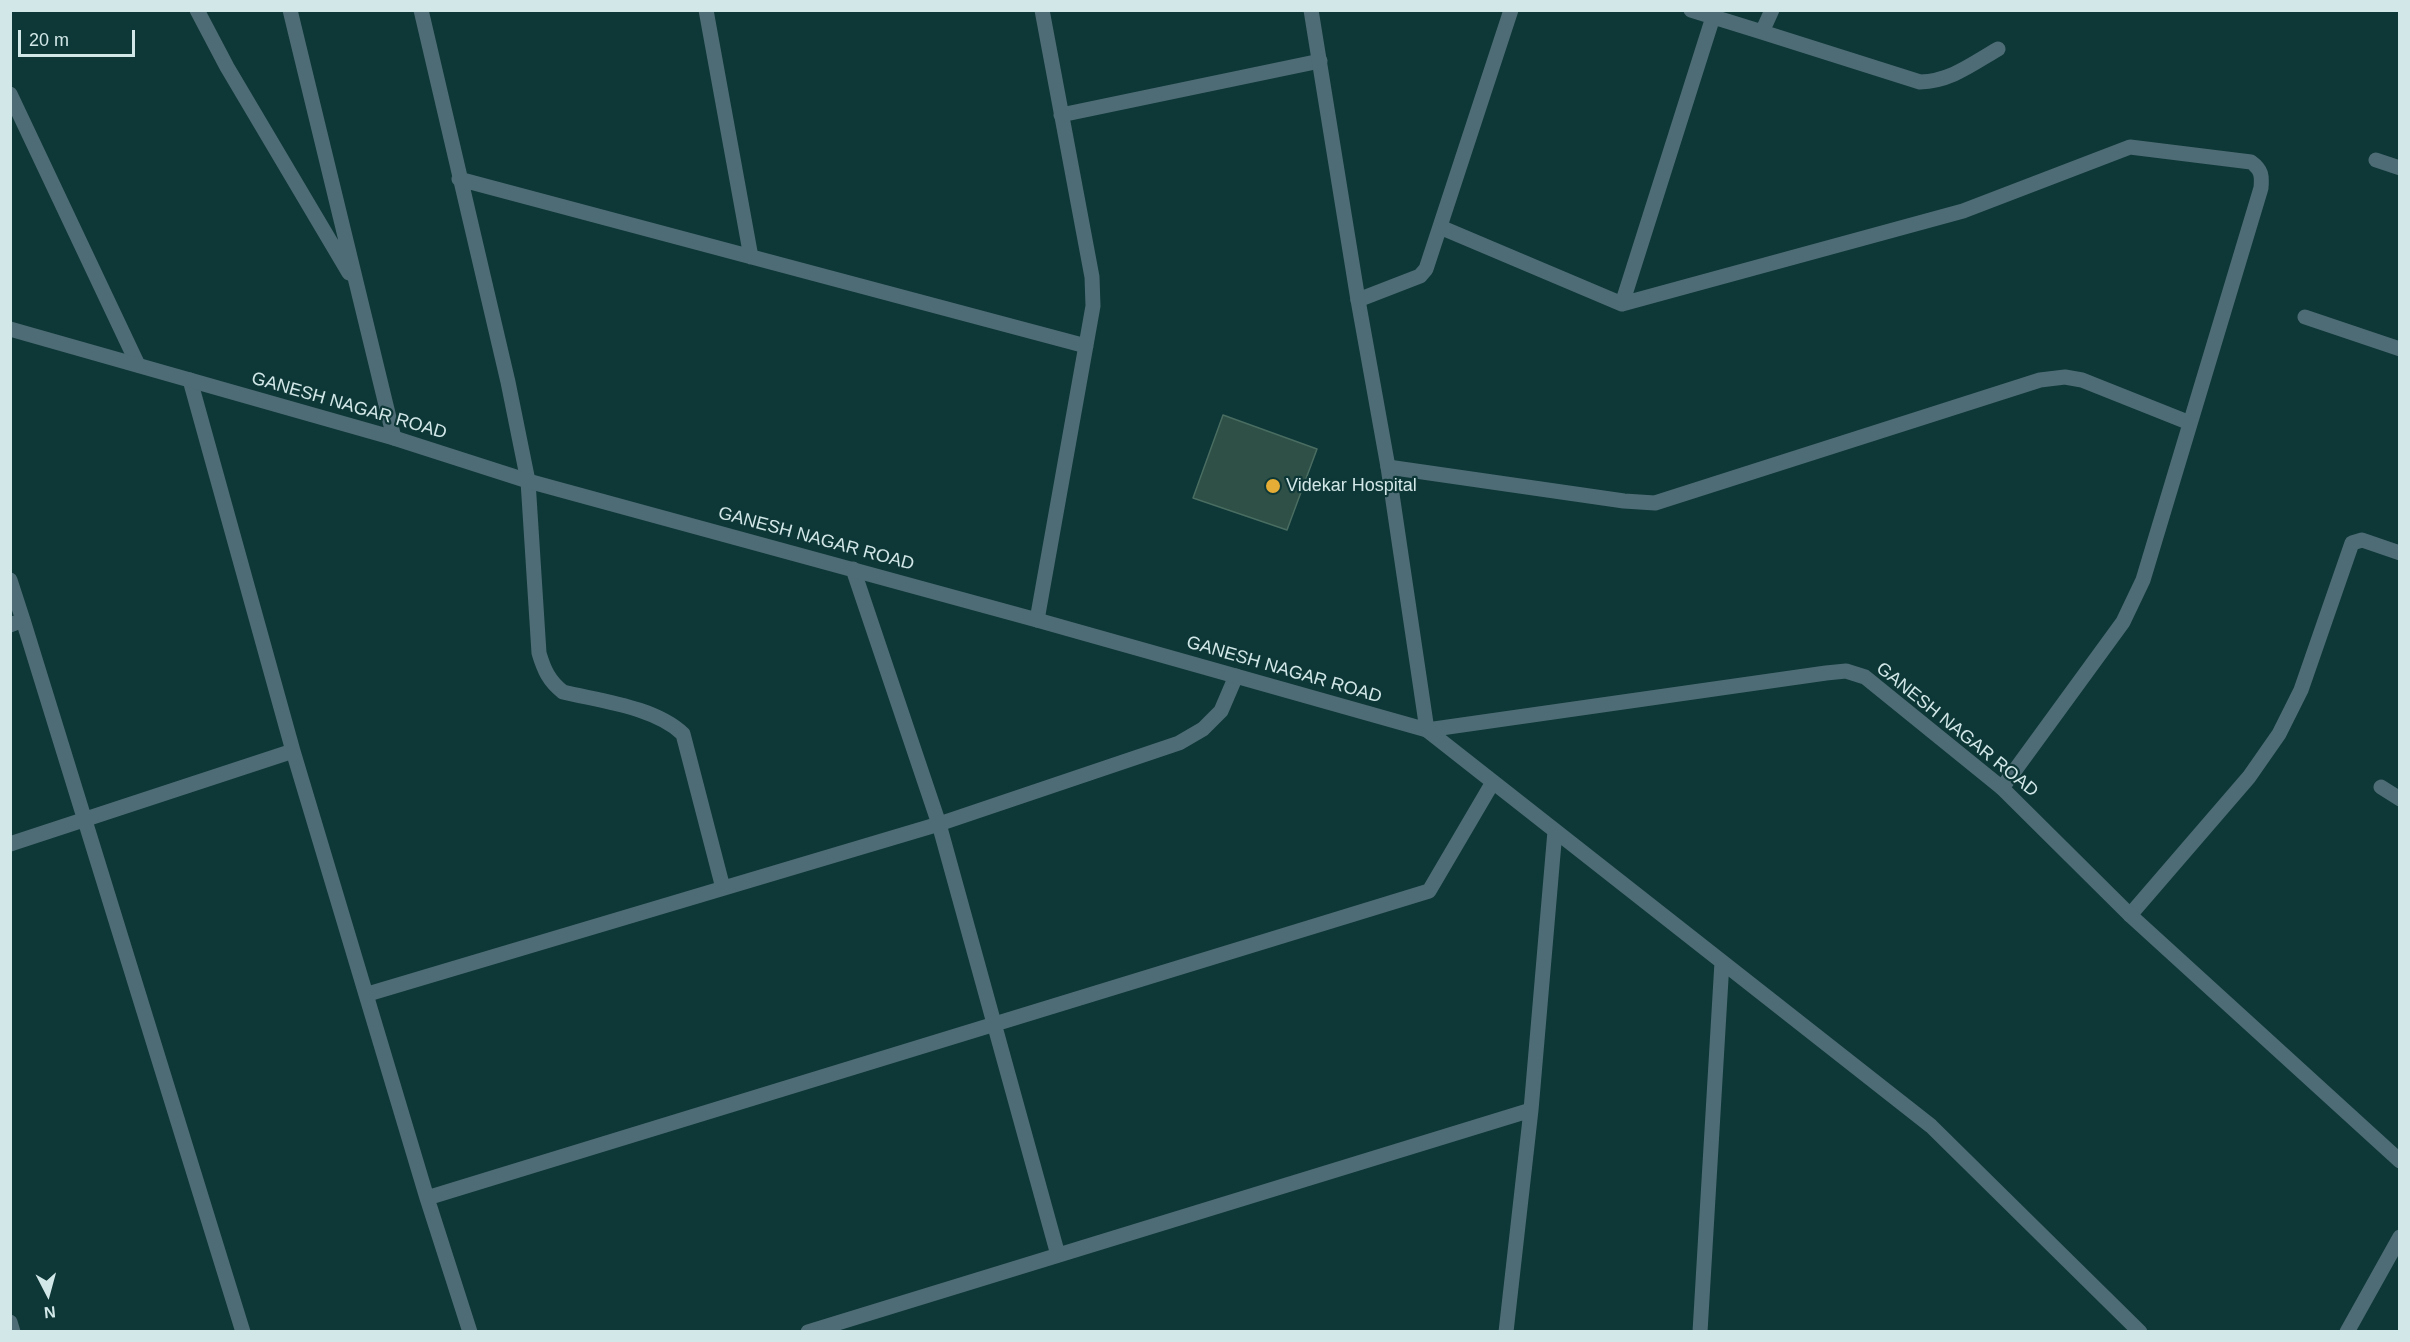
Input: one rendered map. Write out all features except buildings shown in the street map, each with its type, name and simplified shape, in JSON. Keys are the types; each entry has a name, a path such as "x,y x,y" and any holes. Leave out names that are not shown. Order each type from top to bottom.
{"street":[{"path":"197,10 357,286"},
{"path":"290,10 394,438"},
{"path":"421,10 508,382 528,481 539,654 545,672 552,684 562,692 656,715 673,724 683,734 723,888"},
{"path":"706,10 752,256"},
{"path":"1037,620 1093,306 1092,277 1042,10"},
{"path":"1311,10 1358,300 1388,467 1427,730 1931,1126 2140,1332"},
{"path":"1358,300 1420,276 1426,269 1511,10"},
{"path":"1691,10 1920,82 1935,82 1950,77 1998,49"},
{"path":"1762,32 1772,10"},
{"path":"1622,304 1713,17"},
{"path":"1061,115 1320,61"},
{"path":"10,93 138,365"},
{"path":"1440,227 1622,304 1963,211 2130,147 2251,162 2258,167 2262,174 2261,188 2143,580 2123,622 2002,788"},
{"path":"2376,160 2400,168"},
{"path":"459,178 1086,346"},
{"path":"2306,316 2400,349"},
{"name":"GANESH NAGAR ROAD","path":"10,329 394,438 528,481 853,569 1427,730 1846,671 1865,677 2002,788 2130,915 2400,1161"},
{"path":"1388,467 1624,501 1655,503 2040,380 2065,377 2082,380 2190,423"},
{"path":"190,380 293,751 368,994 427,1198 470,1332"},
{"path":"2130,915 2249,777 2279,735 2301,690 2352,543 2362,540 2400,553"},
{"path":"853,569 939,824 1058,1255"},
{"path":"10,580 17,622 85,821 243,1332"},
{"path":"368,994 939,824 1179,743 1203,729 1221,711 1236,676"},
{"path":"10,844 293,751"},
{"path":"427,1198 1429,891 1493,782"},
{"path":"2381,787 2400,799"},
{"path":"1506,1332 1531,1110 1555,831"},
{"path":"1700,1332 1722,962"},
{"path":"808,1332 1531,1110"},
{"path":"2347,1332 2400,1237"},
{"path":"10,1322 13,1332"}],"place":[{"name":"Videkar Hospital","path":"1273,486"}]}
